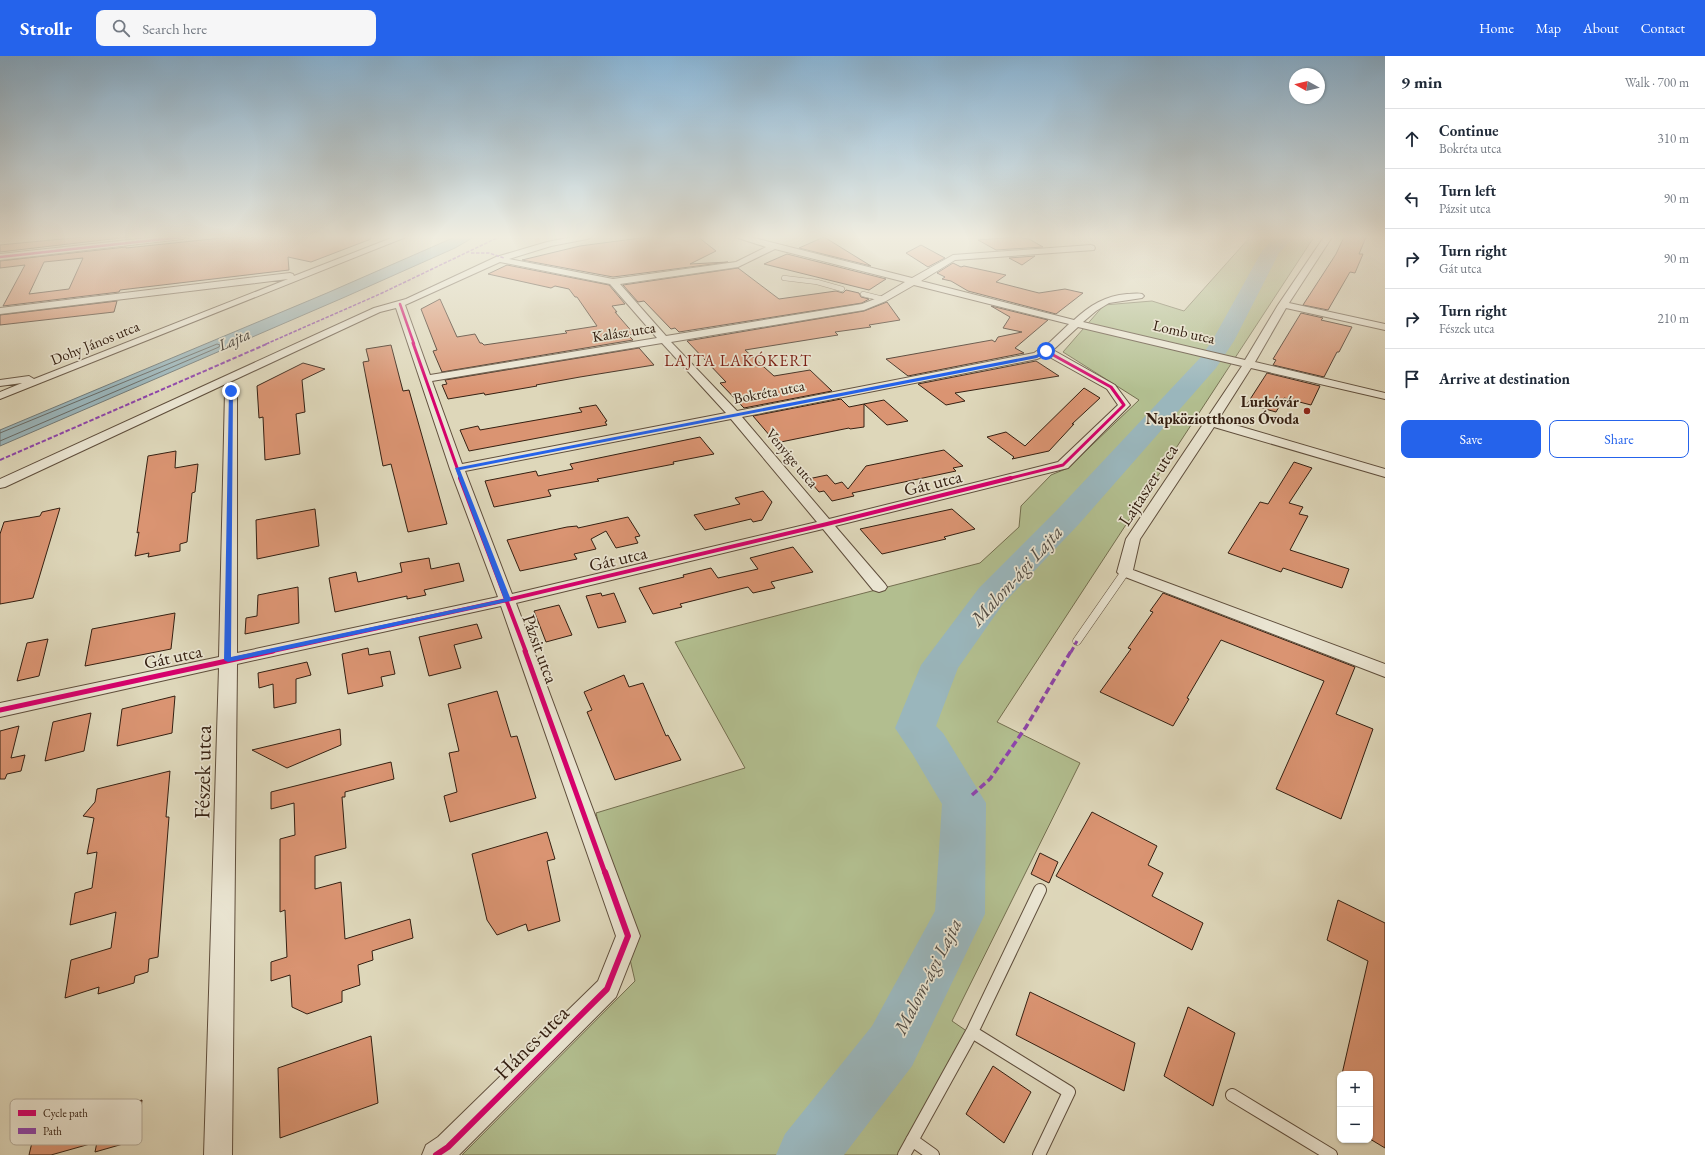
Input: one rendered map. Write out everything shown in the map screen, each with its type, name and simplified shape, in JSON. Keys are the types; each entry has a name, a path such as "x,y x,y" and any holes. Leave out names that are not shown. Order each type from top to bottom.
{"street":[{"path":"0,311 186,288"},
{"name":"Dohy János utca","path":"0,396 274,288"},
{"path":"0,484 377,310 400,304 435,288"},
{"name":"Venyige utca","path":"619,288 664,340 734,415 879,587"},
{"name":"Kalász utca","path":"427,379 864,307 883,299 901,288"},
{"name":"Lomb utca","path":"942,288 1075,323 1385,396"},
{"name":"Lajtaszer utca","path":"1125,572 1133,539 1211,422 1295,288"},
{"name":"Bokréta utca","path":"457,469 1037,356 1046,351 1075,323 1103,302 1139,296"},
{"name":"Pázsit utca","path":"400,304 457,469 507,600 628,936"},
{"path":"1283,306 1385,327"},
{"name":"Gát utca","path":"0,710 507,600 827,524 1062,465 1124,405 1111,388 1046,351"},
{"path":"0,383 56,375"},
{"name":"Fészek utca","path":"218,1155 228,660 231,391"},
{"path":"1211,422 1385,473"},
{"path":"1125,572 1385,671"},
{"name":"Háncs utca","path":"436,1155 448,1147 608,989 628,936"}],"lane":[{"path":"863,294 883,299"},
{"path":"1077,641 1125,572"},
{"path":"904,1155 972,1032 1040,890"},
{"path":"972,1032 1069,1092 1039,1155"},
{"path":"1232,1095 1331,1155"},
{"path":"912,1140 933,1155"}],"green space":[{"path":"1204,288 1280,288 997,722 1080,763 952,1021 968,1032 898,1155 462,1155 635,981 596,813 745,768 675,642 980,563 1019,527 1021,506 1051,475 1068,468 1139,400 1063,352 1104,305 1152,301 1184,311"}],"water":[{"name":"Lajta","path":"338,288 365,288 0,446 0,430"}],"building":[{"path":"13,288 32,288 29,294 69,288 134,288 120,290 119,292 3,306"},
{"path":"566,288 612,288 625,304 612,306 617,312 615,312 634,334 628,335 633,340 442,372 433,351 437,350 421,309 440,299 457,337 475,334 480,343 484,345 567,333 565,331 597,326 577,297 575,297 569,289"},
{"path":"626,288 765,288 779,299 836,291 843,293 846,290 859,293 861,297 869,299 862,303 679,332 675,328 671,329 644,301 638,302"},
{"path":"963,288 1021,288 1039,293 1065,289 1083,293 1056,314 968,291"},
{"path":"1314,288 1341,288 1328,310 1303,305"},
{"path":"117,301 114,312 0,325 0,315"},
{"path":"887,302 900,320 869,325 871,327 835,332 838,335 745,350 774,376 810,370 832,391 744,408 720,383 726,382 687,341 864,311"},
{"path":"991,306 1048,320 1015,348 1024,353 908,376 886,359 992,340 995,342 998,337 1022,332 1003,328 1010,317"},
{"path":"1301,313 1323,318 1321,320 1352,327 1324,377 1273,365 1276,360 1273,359"},
{"path":"391,345 403,391 409,390 447,524 408,532 391,464 383,466 363,362 369,361 366,349"},
{"path":"639,348 654,365 485,395 484,393 448,399 442,385 447,384 445,380"},
{"path":"1036,361 1059,376 955,393 965,401 946,405 918,384"},
{"path":"303,363 325,369 302,380 305,412 296,414 300,454 265,460 263,417 259,418 257,386"},
{"path":"1267,373 1320,386 1311,405 1284,398 1276,412 1247,404"},
{"path":"1084,388 1100,398 1072,424 1074,424 1049,451 1012,459 1014,457 987,437 1006,432 1025,446"},
{"path":"841,399 849,407 864,404 864,427 849,428 776,443 753,416"},
{"path":"884,400 908,421 887,425 864,404"},
{"path":"596,405 607,421 605,422 607,425 469,451 460,430 478,426 480,430 582,412 579,408"},
{"path":"700,437 714,454 673,462 674,464 597,479 599,481 548,490 551,496 494,507 485,481 536,471 538,476 573,469 570,464"},
{"path":"944,450 963,466 953,468 956,471 852,493 854,496 832,501 824,491 819,492 808,479 827,475 835,484 842,482 848,489 866,466"},
{"path":"176,451 175,468 198,464 195,492 192,493 187,542 180,544 180,551 148,557 149,553 135,556 148,456"},
{"path":"1294,462 1312,468 1289,503 1303,507 1299,514 1308,516 1290,550 1349,569 1342,588 1283,568 1281,572 1228,553 1260,502 1268,504"},
{"path":"763,491 772,502 762,520 753,522 751,519 705,530 694,515 740,504 735,498"},
{"path":"60,508 33,598 0,604 0,534 4,522 40,516 42,512"},
{"path":"315,509 319,546 257,559 256,520"},
{"path":"952,509 975,529 944,537 946,539 882,554 860,529"},
{"path":"628,517 640,536 635,537 638,543 616,548 606,531 591,539 596,549 574,554 577,559 520,571 507,540 567,527 577,526 578,528"},
{"path":"793,547 813,572 771,582 775,588 753,593 748,587 680,604 682,607 653,614 639,588 684,577 683,575 711,568 718,578 758,569 750,558"},
{"path":"429,558 431,569 459,563 464,581 424,590 426,595 407,599 407,596 335,612 329,578 356,572 358,582 402,572 400,563"},
{"path":"298,587 299,623 245,634 246,618 257,616 258,595"},
{"path":"601,593 602,596 614,593 626,622 598,628 586,596"},
{"path":"1163,593 1355,667 1336,714 1373,729 1341,819 1276,789 1324,681 1221,640 1187,698 1189,699 1173,726 1100,692 1131,649 1128,648 1153,612 1150,611"},
{"path":"559,605 572,635 546,642 534,611"},
{"path":"175,613 171,649 85,666 92,629"},
{"path":"477,624 482,638 454,645 461,668 429,676 419,637"},
{"path":"48,639 39,676 17,681 27,643"},
{"path":"368,648 369,655 390,651 395,674 381,677 383,686 348,694 342,654"},
{"path":"307,662 311,675 296,679 296,703 274,708 273,684 259,688 258,673"},
{"path":"624,675 629,687 643,683 666,736 668,735 681,760 615,780 587,712 592,710 584,692"},
{"path":"497,691 511,737 517,736 536,798 450,822 444,796 457,792 449,753 459,751 448,704"},
{"path":"175,696 172,733 117,746 122,709"},
{"path":"91,713 84,751 45,761 53,722"},
{"path":"19,726 11,758 25,755 21,771 7,774 5,779 0,779 0,731"},
{"path":"340,729 341,745 287,768 252,750"},
{"path":"391,762 394,779 345,792 345,797 342,797 346,848 315,856 315,889 341,882 345,939 410,919 413,938 372,951 373,960 358,965 360,985 342,991 342,1002 307,1014 292,1007 290,975 271,981 271,962 287,957 285,910 280,912 280,839 295,835 294,803 271,809 271,792"},
{"path":"170,771 166,817 169,817 158,957 149,959 148,972 135,976 134,983 98,994 99,987 65,998 71,960 111,948 116,912 70,925 75,893 92,888 97,852 87,854 94,818 83,816 95,802 97,789"},
{"path":"1092,812 1157,846 1148,865 1163,873 1152,896 1203,923 1192,950 1056,876"},
{"path":"547,832 555,859 547,861 560,921 528,931 526,924 497,935 487,920 472,854"},
{"path":"1040,853 1058,862 1049,883 1031,874"},
{"path":"1338,900 1385,923 1385,1148 1373,1141 1373,1071 1343,1071 1368,961 1327,940"},
{"path":"1030,992 1135,1043 1124,1091 1016,1035"},
{"path":"1188,1007 1235,1033 1213,1106 1164,1076"},
{"path":"371,1036 378,1103 280,1138 278,1068"},
{"path":"993,1066 1031,1092 1004,1143 966,1114"},
{"path":"31,1145 86,1145 51,1155 29,1155"},
{"path":"96,1145 120,1145 95,1152"}],"waterway":[{"name":"Malom-ági Lajta","path":"806,1155 892,1046 960,914 964,803 928,744 915,728 940,665 991,596 1068,517 1208,363 1223,341 1251,288"}],"marked path":[{"path":"0,460 392,288"},
{"path":"972,795 990,779 1026,727 1077,641"}],"cycle path":[{"path":"400,304 457,469 507,600 628,936 607,989 448,1147 436,1155"},
{"path":"0,710 507,600 827,524 1063,465 1124,405 1111,387 1046,351"}],"place":[{"name":"Lurkóvár Napköziotthonos Óvoda","path":"1307,411"}],"district":[{"name":"LAJTA LAKÓKERT","path":"738,360"}],"route":[{"path":"231,391 228,660 507,600 457,469 1037,356 1046,351"}]}
